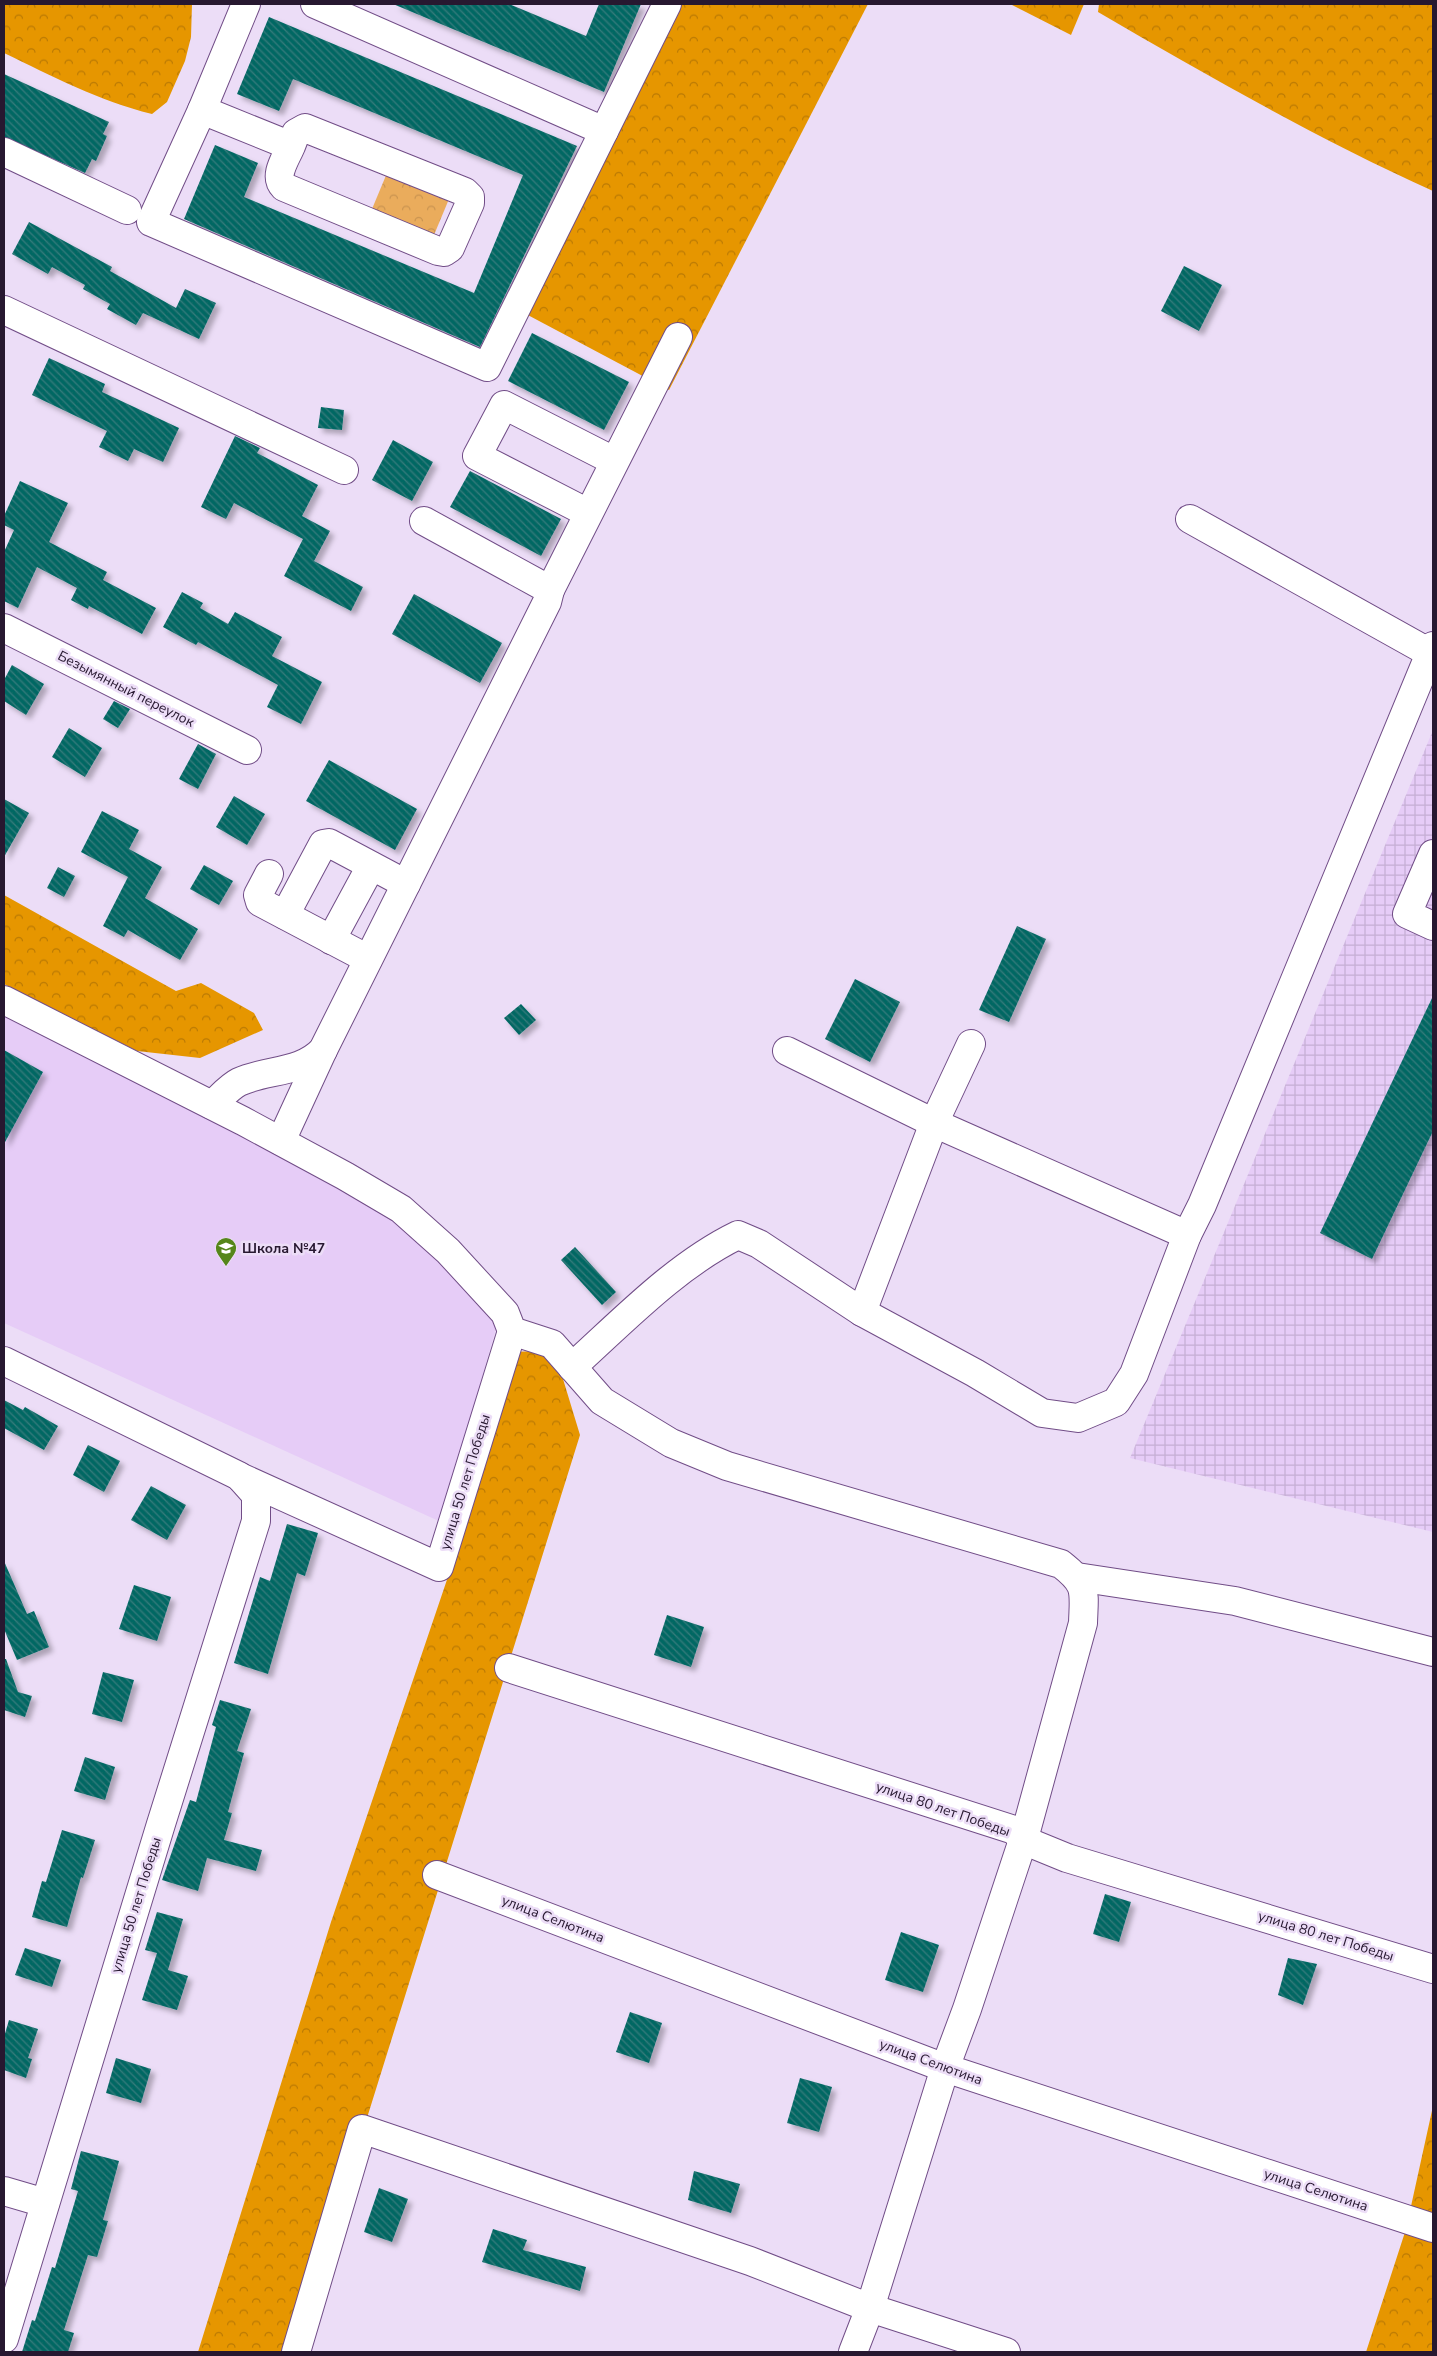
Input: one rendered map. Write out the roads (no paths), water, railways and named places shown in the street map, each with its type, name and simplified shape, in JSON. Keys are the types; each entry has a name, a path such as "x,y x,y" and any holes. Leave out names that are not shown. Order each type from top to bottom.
{"street":[{"path":"246,4 202,110 151,222 487,367 667,4"},
{"path":"316,4 604,131"},
{"path":"202,110 291,146"},
{"path":"305,128 465,192 470,197 470,203 450,248 444,252 438,251 284,187 279,175 291,146 296,133 305,128"},
{"path":"4,152 127,210"},
{"path":"4,310 344,470"},
{"path":"281,1141 322,1050 547,602 550,590 588,513 678,337"},
{"path":"588,513 477,456 504,405 614,461"},
{"path":"572,1367 645,1300 715,1246 738,1235 759,1244 862,1312 975,1373 1042,1413 1078,1418 1116,1402 1134,1374 1187,1235 1202,1205 1431,649 1190,519"},
{"path":"424,521 550,590"},
{"name":"Безымянный переулок","path":"4,628 247,750"},
{"path":"285,916 323,844 329,843 406,884"},
{"path":"1433,854 1407,914 1433,926"},
{"path":"331,940 371,866"},
{"path":"269,874 258,895 260,902 368,959"},
{"path":"4,1000 281,1141 400,1209 448,1251 505,1313 512,1332 552,1344 602,1401 671,1443 727,1466 1061,1564 1077,1577 1084,1590 1083,1623 1023,1840 967,2009 944,2068 870,2308 853,2352"},
{"path":"862,1312 934,1123 971,1044"},
{"path":"212,1105 238,1082 300,1065 315,1058 322,1050"},
{"path":"786,1051 934,1123 1187,1235"},
{"name":"улица 50 лет Победы","path":"4,1361 239,1476 439,1567 512,1332"},
{"name":"улица 50 лет Победы","path":"4,2339 256,1521 256,1494 239,1476"},
{"path":"1077,1577 1235,1601 1433,1652"},
{"name":"улица 80 лет Победы","path":"509,1668 1014,1830 1023,1840 1067,1858 1433,1968"},
{"name":"улица Селютина","path":"437,1875 944,2068 1433,2228"},
{"path":"296,2352 362,2129 750,2261 870,2308 1006,2352"},
{"path":"4,2190 45,2202"}],"place":[{"name":"Школа №47","path":"226,1267"}]}
